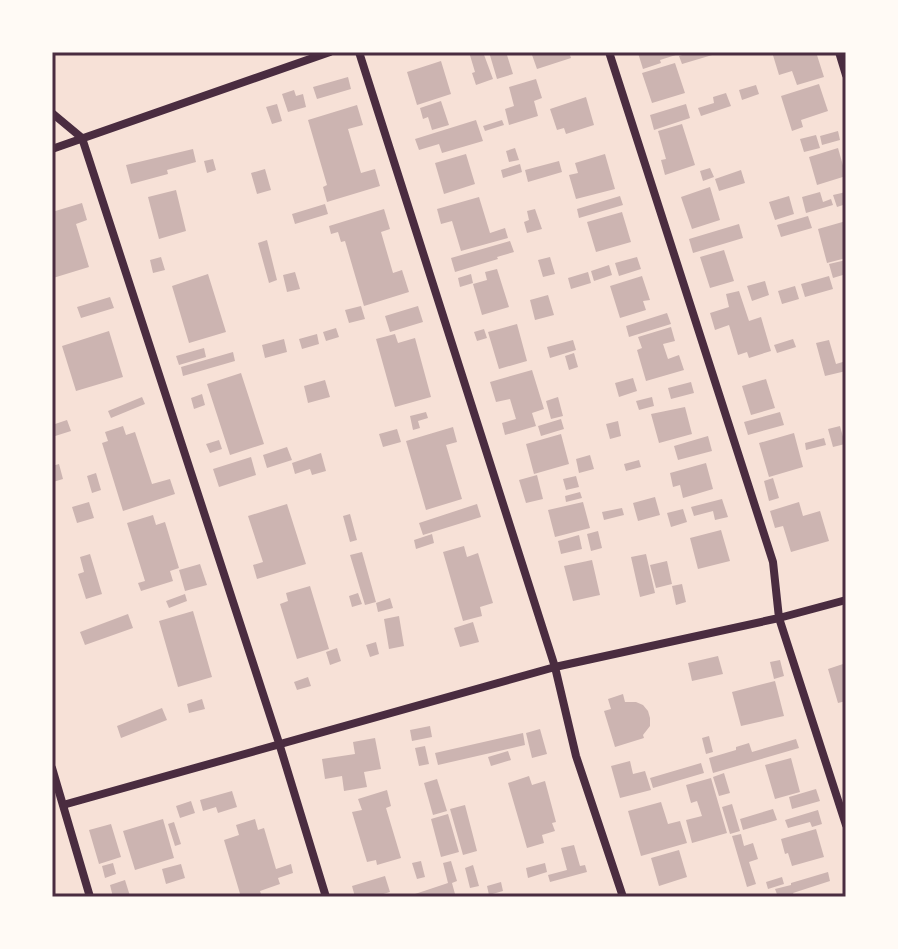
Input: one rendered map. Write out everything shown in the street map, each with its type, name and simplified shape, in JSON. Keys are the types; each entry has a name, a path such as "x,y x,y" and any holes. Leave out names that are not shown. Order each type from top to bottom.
{"street":[{"path":"52,149 330,52"},
{"path":"359,52 555,667 576,756 623,897"},
{"path":"609,52 773,562 779,618 846,825"},
{"path":"839,52 846,75"},
{"path":"52,113 82,138 326,897"},
{"path":"63,805 555,667 779,618 846,600"},
{"path":"52,768 90,897"}],"building":[{"path":"469,52 483,52 493,79 476,85"},
{"path":"489,52 506,52 513,74 497,79"},
{"path":"531,52 569,52 571,58 537,69"},
{"path":"692,52 719,53 682,64 679,56"},
{"path":"772,52 816,52 824,77 797,85 792,71 779,75"},
{"path":"638,53 679,54 643,69"},
{"path":"441,61 451,94 417,105 407,72"},
{"path":"675,63 685,93 652,103 642,73"},
{"path":"348,77 351,89 317,99 313,87"},
{"path":"536,79 542,98 534,101 538,116 509,125 505,109 514,106 509,87"},
{"path":"819,84 828,111 801,120 803,127 792,131 781,96"},
{"path":"756,85 759,94 742,100 739,90"},
{"path":"294,90 296,96 303,94 306,107 288,112 282,94"},
{"path":"726,93 731,106 701,116 698,108 714,103 713,97"},
{"path":"586,97 594,125 566,134 564,128 557,130 550,109"},
{"path":"441,101 449,125 432,130 428,117 423,119 420,108"},
{"path":"277,104 282,121 272,124 266,107"},
{"path":"686,104 690,118 654,130 650,115"},
{"path":"357,105 363,125 348,129 361,173 375,169 380,186 327,202 323,187 327,185 308,120"},
{"path":"476,120 483,141 442,153 439,144 419,150 415,139"},
{"path":"502,120 504,125 485,131 483,126"},
{"path":"682,124 695,165 665,175 661,160 666,159 658,131"},
{"path":"838,131 840,140 822,145 820,136"},
{"path":"816,135 820,148 804,152 800,139"},
{"path":"515,148 519,160 509,162 506,151"},
{"path":"838,148 846,176 817,185 809,157"},
{"path":"193,149 196,162 131,184 126,165"},
{"path":"466,154 475,184 444,194 435,163"},
{"path":"605,154 615,189 576,199 569,175 578,173 575,163"},
{"path":"213,159 216,170 207,173 204,161"},
{"path":"559,161 562,172 528,182 525,170"},
{"path":"520,164 522,172 503,178 501,170"},
{"path":"710,168 714,177 703,181 700,171"},
{"path":"265,169 271,190 257,194 251,173"},
{"path":"741,170 745,183 719,191 715,179"},
{"path":"710,187 720,220 692,229 681,197"},
{"path":"176,190 186,231 159,239 148,197"},
{"path":"820,192 823,202 831,199 833,205 806,213 802,197"},
{"path":"846,192 846,204 837,207 833,195"},
{"path":"620,196 623,205 579,218 577,209"},
{"path":"789,196 794,214 775,220 769,202"},
{"path":"479,197 490,233 505,228 508,238 461,251 452,221 441,224 437,209"},
{"path":"82,203 87,220 76,224 89,267 53,278 52,212"},
{"path":"325,204 328,214 295,224 292,214"},
{"path":"384,209 390,229 381,232 393,273 402,270 409,292 364,306 345,241 341,242 338,232 331,234 329,226"},
{"path":"535,209 542,229 527,233 524,222 529,220 527,211"},
{"path":"622,212 631,242 596,252 587,222"},
{"path":"808,216 812,228 781,237 777,225"},
{"path":"846,221 846,258 827,263 818,229"},
{"path":"739,224 743,238 693,253 689,239"},
{"path":"267,240 277,280 269,283 258,243"},
{"path":"510,241 514,252 455,272 451,258"},
{"path":"724,250 734,281 710,288 700,257"},
{"path":"161,257 165,270 153,273 150,260"},
{"path":"550,257 555,274 543,277 538,260"},
{"path":"637,257 641,269 619,276 615,263"},
{"path":"846,260 846,274 833,278 829,264"},
{"path":"609,265 612,275 594,281 591,271"},
{"path":"497,269 509,307 482,315 473,284 487,280 485,272"},
{"path":"295,272 300,289 287,292 283,275"},
{"path":"588,272 591,283 571,289 568,278"},
{"path":"208,274 226,332 189,343 172,286"},
{"path":"471,274 473,283 460,287 458,278"},
{"path":"642,276 650,300 643,301 646,310 620,318 610,286"},
{"path":"829,276 833,289 805,297 801,284"},
{"path":"765,281 769,295 752,301 747,286"},
{"path":"795,286 799,299 782,304 778,291"},
{"path":"739,291 749,321 761,317 771,351 749,358 747,352 738,355 729,325 715,330 710,313 729,307 726,294"},
{"path":"548,295 554,315 535,320 530,300"},
{"path":"110,297 114,308 81,318 77,307"},
{"path":"361,306 365,319 349,323 345,310"},
{"path":"418,306 423,322 390,332 385,316"},
{"path":"667,313 671,324 629,337 626,326"},
{"path":"517,324 527,361 499,369 488,332"},
{"path":"671,327 675,341 663,344 668,359 679,355 684,370 646,381 637,350 642,348 638,337"},
{"path":"336,328 339,337 326,341 323,332"},
{"path":"484,329 487,338 477,341 474,332"},
{"path":"109,331 123,377 76,391 62,346"},
{"path":"317,334 319,344 302,349 299,339"},
{"path":"395,334 398,343 415,338 431,397 395,407 376,339"},
{"path":"284,339 287,352 265,358 262,345"},
{"path":"793,339 796,347 777,353 774,345"},
{"path":"573,340 576,350 550,358 547,347"},
{"path":"829,340 836,364 846,361 846,371 825,376 816,343"},
{"path":"204,348 206,357 179,365 176,356"},
{"path":"233,352 235,361 183,376 181,367"},
{"path":"574,353 578,367 569,370 565,356"},
{"path":"532,370 544,409 532,413 536,426 505,435 502,423 516,419 510,399 496,402 490,382"},
{"path":"241,373 264,444 230,455 207,384"},
{"path":"633,378 637,391 619,397 615,383"},
{"path":"766,379 775,408 751,415 742,386"},
{"path":"325,380 330,397 308,403 304,386"},
{"path":"691,382 694,393 671,399 668,388"},
{"path":"202,394 205,405 194,409 191,398"},
{"path":"142,397 145,404 111,418 108,411"},
{"path":"558,397 563,416 551,419 546,401"},
{"path":"652,397 654,406 639,410 636,401"},
{"path":"685,407 692,434 659,443 651,414"},
{"path":"426,412 428,418 418,421 420,428 413,430 410,416"},
{"path":"780,412 784,425 748,435 744,422"},
{"path":"561,419 564,429 541,436 538,426"},
{"path":"67,420 71,431 52,437 52,425"},
{"path":"618,421 621,436 610,439 606,424"},
{"path":"123,426 126,435 135,432 152,484 170,479 175,494 123,511 102,443 108,441 105,432"},
{"path":"840,426 845,444 833,447 828,429"},
{"path":"453,427 457,442 446,445 462,499 426,510 406,441"},
{"path":"397,429 401,442 383,447 379,434"},
{"path":"794,433 803,467 769,477 759,443"},
{"path":"561,434 569,464 534,474 526,444"},
{"path":"708,436 712,451 678,460 674,446"},
{"path":"824,438 826,445 806,450 805,443"},
{"path":"219,440 222,449 210,453 206,444"},
{"path":"287,447 292,460 267,468 263,455"},
{"path":"321,453 326,471 312,475 310,469 295,474 292,463"},
{"path":"590,455 594,469 579,473 576,459"},
{"path":"251,457 256,475 219,487 213,469"},
{"path":"639,460 641,467 626,471 624,464"},
{"path":"706,463 713,489 683,498 680,485 673,487 670,473"},
{"path":"59,464 63,479 53,482 52,466"},
{"path":"96,473 101,490 92,493 87,476"},
{"path":"537,475 543,499 526,503 519,480"},
{"path":"576,476 579,487 566,490 563,479"},
{"path":"773,478 779,498 769,501 764,481"},
{"path":"580,492 582,498 566,502 565,496"},
{"path":"655,497 660,515 638,521 633,503"},
{"path":"722,499 728,517 715,520 713,511 694,516 691,507"},
{"path":"89,502 94,518 77,523 72,507"},
{"path":"583,502 590,528 555,537 548,510"},
{"path":"799,502 803,516 820,511 829,541 791,552 783,526 775,528 770,511"},
{"path":"287,504 306,564 257,579 253,565 263,562 248,516"},
{"path":"477,504 481,517 423,535 419,523"},
{"path":"622,508 624,515 604,520 602,512"},
{"path":"683,509 687,522 671,527 667,513"},
{"path":"350,514 357,540 350,542 343,516"},
{"path":"153,515 156,525 165,522 179,568 170,571 173,581 141,591 138,583 145,581 127,523"},
{"path":"721,530 730,561 698,569 690,538"},
{"path":"598,531 602,548 591,551 587,534"},
{"path":"432,534 434,543 416,549 414,540"},
{"path":"579,535 582,549 561,554 558,541"},
{"path":"464,546 467,557 478,553 493,603 480,607 482,616 463,621 443,552"},
{"path":"362,552 376,602 365,605 350,555"},
{"path":"90,554 102,594 86,599 78,574 84,572 80,557"},
{"path":"646,554 655,593 640,597 631,557"},
{"path":"592,560 600,595 573,601 564,566"},
{"path":"667,561 672,584 656,588 650,565"},
{"path":"200,564 207,585 185,591 179,570"},
{"path":"682,584 686,602 676,605 672,586"},
{"path":"310,586 329,649 297,659 280,604 288,601 286,593"},
{"path":"358,593 362,604 352,607 349,596"},
{"path":"185,594 187,601 169,608 166,601"},
{"path":"390,598 393,608 378,612 376,603"},
{"path":"193,611 212,677 178,687 159,621"},
{"path":"128,614 133,628 85,645 80,632"},
{"path":"399,616 404,646 389,649 384,619"},
{"path":"473,622 479,642 460,647 454,628"},
{"path":"376,642 379,654 370,657 366,645"},
{"path":"337,648 341,661 330,665 326,652"},
{"path":"718,656 723,674 692,681 688,663"},
{"path":"780,660 784,676 774,679 770,662"},
{"path":"846,663 846,701 838,703 828,669"},
{"path":"308,677 311,686 297,690 294,682"},
{"path":"775,681 784,716 741,726 732,692"},
{"path":"623,694 625,702 643,705 648,711 650,726 644,738 615,747 604,711 611,709 608,699"},
{"path":"202,699 205,709 189,713 187,704"},
{"path":"162,708 167,720 121,738 117,726"},
{"path":"430,726 432,737 412,741 410,730"},
{"path":"540,729 547,754 532,758 526,733"},
{"path":"523,733 525,745 438,765 435,753"},
{"path":"709,736 713,752 706,754 702,738"},
{"path":"375,738 381,769 364,772 367,787 344,791 342,776 325,779 322,759 355,754 353,742"},
{"path":"796,739 799,748 713,773 709,758 749,743 752,752"},
{"path":"425,746 429,764 419,766 415,748"},
{"path":"508,751 511,760 491,766 488,757"},
{"path":"791,758 800,792 775,799 765,765"},
{"path":"630,761 633,774 645,771 651,790 620,798 611,766"},
{"path":"701,763 704,773 653,788 650,778"},
{"path":"724,773 730,793 719,796 713,777"},
{"path":"529,776 532,785 545,781 556,822 552,823 555,831 542,835 544,843 527,848 508,783"},
{"path":"711,778 727,833 692,843 686,820 702,816 697,801 691,803 686,785"},
{"path":"437,779 447,811 433,815 424,783"},
{"path":"816,789 820,801 792,809 789,797"},
{"path":"387,790 391,806 386,808 401,858 377,865 376,860 367,862 352,812 362,810 358,799"},
{"path":"232,791 237,807 218,813 216,807 203,811 200,800"},
{"path":"191,801 195,813 180,818 176,806"},
{"path":"661,802 668,824 680,821 687,843 641,856 628,811"},
{"path":"732,804 740,831 730,834 722,807"},
{"path":"465,805 477,851 463,855 450,809"},
{"path":"773,809 777,820 743,830 740,819"},
{"path":"818,810 822,824 812,827 810,822 788,828 785,820"},
{"path":"448,814 459,852 441,857 431,819"},
{"path":"163,819 174,858 135,870 123,831"},
{"path":"255,819 258,830 264,828 276,869 291,864 293,873 278,878 280,884 260,891 262,897 241,897 224,840 239,835 236,825"},
{"path":"174,822 181,844 175,846 168,824"},
{"path":"111,824 121,857 99,864 89,830"},
{"path":"816,829 824,857 792,866 781,839"},
{"path":"741,834 744,846 753,843 758,859 749,862 756,884 747,887 732,836"},
{"path":"574,845 580,866 585,865 587,872 550,882 548,875 567,870 561,848"},
{"path":"679,850 687,877 659,886 651,858"},
{"path":"421,861 425,877 417,879 412,863"},
{"path":"451,861 457,881 452,883 455,894 447,897 406,897 448,883 443,863"},
{"path":"113,863 116,874 105,878 102,866"},
{"path":"545,863 547,872 528,878 526,868"},
{"path":"181,864 185,878 166,884 162,869"},
{"path":"473,865 479,886 470,888 465,868"},
{"path":"828,872 830,881 793,893 795,897 778,897 775,889"},
{"path":"385,876 390,892 373,897 355,897 352,886"},
{"path":"782,877 784,884 768,889 766,882"},
{"path":"125,880 130,896 113,897 110,885"},
{"path":"501,882 503,891 489,895 487,886"}]}
